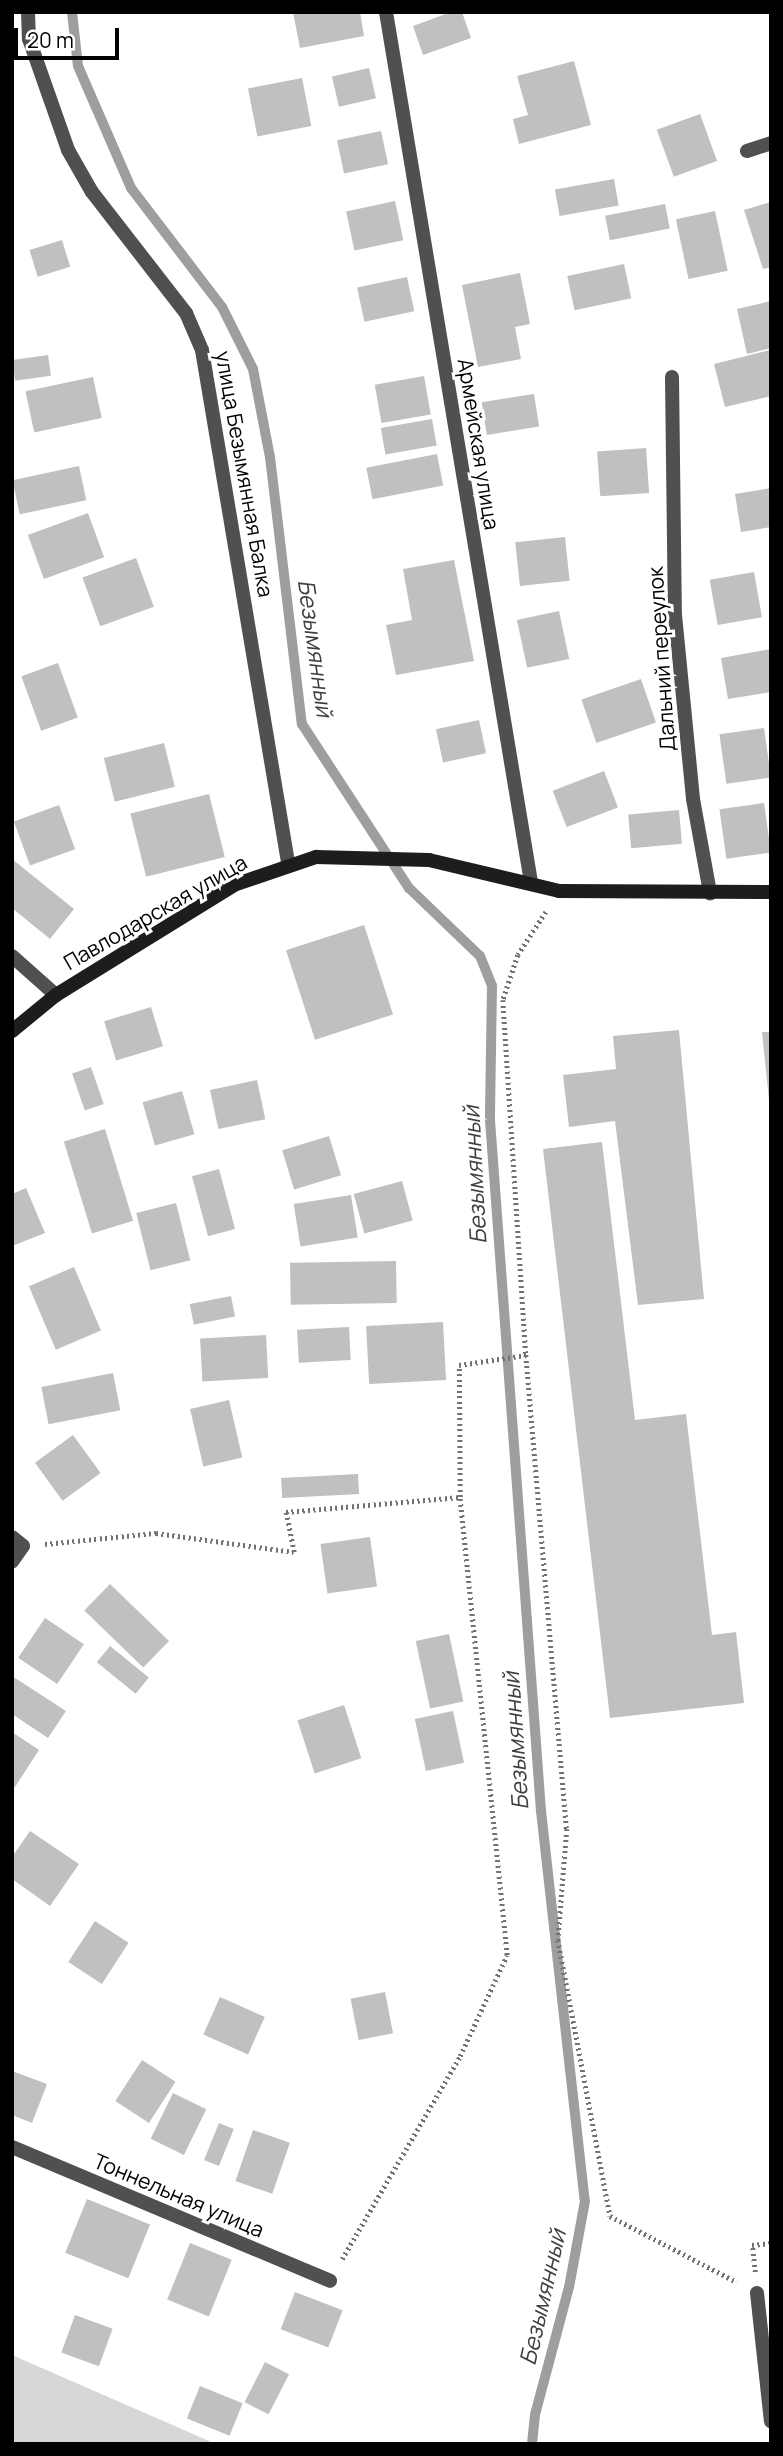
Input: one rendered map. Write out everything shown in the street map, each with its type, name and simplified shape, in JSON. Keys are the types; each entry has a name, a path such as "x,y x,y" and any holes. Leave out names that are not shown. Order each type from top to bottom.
{"main road":[{"name":"Павлодарская улица","path":"12,1031 56,995 234,885 288,862 316,857 378,856 471,866 531,882"},
{"path":"531,882 559,891 771,892"}],"street":[{"name":"улица Безымянная Балка","path":"28,12 29,39 68,150 92,192 186,313 202,349 288,862"},
{"name":"Армейская улица","path":"386,12 531,882"},
{"path":"747,151 771,142"},
{"name":"Дальний переулок","path":"672,377 675,615 693,799 710,893"},
{"name":"Павлодарская улица","path":"12,956 56,995"},
{"path":"12,1563 18,1541"},
{"name":"Тоннельная улица","path":"12,2147 330,2281"},
{"path":"757,2293 771,2421"}],"path":[{"path":"559,891 518,956 503,1000 526,1355 567,1829 558,1940 610,2216 757,2293"},
{"path":"330,2281 460,2056 507,1955 460,1497 459,1365 526,1355"},
{"path":"18,1541 156,1533 294,1552 286,1512 460,1497"},
{"path":"757,2293 752,2245 771,2243"}],"shaded area":[{"path":"12,2355 216,2444 12,2444"}],"building":[{"path":"293,12 360,12 364,36 300,48"},
{"path":"451,12 462,12 471,38 423,55 413,26"},
{"path":"574,61 591,125 519,144 513,119 528,115 517,76"},
{"path":"369,68 376,98 339,107 332,77"},
{"path":"302,78 311,126 257,137 248,88"},
{"path":"700,114 717,161 674,177 657,130"},
{"path":"381,131 388,164 344,174 337,140"},
{"path":"614,179 619,206 560,216 555,189"},
{"path":"395,201 403,240 354,251 346,211"},
{"path":"771,202 771,267 763,269 744,210"},
{"path":"665,204 670,229 610,240 605,216"},
{"path":"715,211 728,271 689,279 676,219"},
{"path":"62,240 70,267 38,277 29,250"},
{"path":"624,264 631,298 575,310 567,276"},
{"path":"520,273 530,324 515,327 521,359 478,367 462,285"},
{"path":"407,277 414,311 364,322 357,288"},
{"path":"771,301 771,348 747,354 737,309"},
{"path":"770,350 771,396 725,407 714,364"},
{"path":"48,355 51,376 15,381 12,360"},
{"path":"424,376 431,414 382,423 375,385"},
{"path":"93,377 102,418 34,432 26,391"},
{"path":"534,394 539,427 487,435 482,402"},
{"path":"432,419 437,446 385,455 381,428"},
{"path":"646,448 649,493 600,496 597,451"},
{"path":"437,454 443,485 372,499 366,468"},
{"path":"79,466 86,500 20,514 12,480"},
{"path":"771,488 771,527 741,532 735,494"},
{"path":"88,513 104,557 44,579 28,535"},
{"path":"565,537 570,581 520,586 515,542"},
{"path":"136,558 154,607 100,626 82,577"},
{"path":"454,560 474,661 396,675 386,625 412,620 403,569"},
{"path":"754,572 762,617 718,625 710,580"},
{"path":"559,611 569,659 527,668 517,620"},
{"path":"771,649 771,692 728,699 721,658"},
{"path":"58,663 78,718 41,731 21,676"},
{"path":"641,679 656,722 596,743 581,700"},
{"path":"479,720 486,753 443,762 436,729"},
{"path":"764,728 771,778 726,784 719,734"},
{"path":"164,743 175,787 115,802 104,758"},
{"path":"604,771 618,807 567,827 553,791"},
{"path":"209,794 225,857 146,877 130,814"},
{"path":"764,803 771,853 726,859 719,809"},
{"path":"59,805 75,849 30,866 14,821"},
{"path":"679,810 682,844 631,848 628,814"},
{"path":"12,859 74,909 50,939 12,908"},
{"path":"364,925 393,1014 315,1040 286,950"},
{"path":"151,1007 163,1046 116,1061 104,1021"},
{"path":"679,1030 704,1299 638,1305 615,1121 569,1127 563,1075 616,1069 613,1036"},
{"path":"762,1032 771,1032 771,1100 769,1100"},
{"path":"91,1067 104,1104 85,1110 72,1074"},
{"path":"257,1080 265,1119 218,1129 210,1090"},
{"path":"182,1091 194,1134 155,1146 143,1102"},
{"path":"105,1129 133,1221 92,1233 64,1142"},
{"path":"329,1136 341,1175 294,1190 282,1150"},
{"path":"602,1142 635,1420 686,1414 712,1635 736,1632 744,1703 610,1718 543,1149"},
{"path":"219,1169 235,1229 208,1236 192,1176"},
{"path":"402,1181 413,1221 364,1234 354,1194"},
{"path":"26,1188 45,1233 12,1246 12,1194"},
{"path":"351,1195 358,1237 300,1247 294,1204"},
{"path":"176,1203 190,1260 150,1270 136,1213"},
{"path":"396,1261 397,1303 291,1305 290,1263"},
{"path":"74,1267 101,1331 56,1350 29,1286"},
{"path":"231,1296 235,1317 194,1325 190,1304"},
{"path":"443,1322 446,1380 369,1384 366,1326"},
{"path":"349,1327 351,1360 299,1363 297,1330"},
{"path":"266,1335 268,1378 202,1381 200,1338"},
{"path":"113,1373 120,1410 49,1424 41,1387"},
{"path":"229,1400 242,1457 203,1466 190,1409"},
{"path":"73,1435 101,1473 63,1501 35,1463"},
{"path":"358,1474 359,1494 282,1498 281,1478"},
{"path":"370,1537 377,1587 327,1593 320,1544"},
{"path":"110,1584 169,1641 143,1668 84,1611"},
{"path":"45,1618 84,1644 57,1684 18,1658"},
{"path":"449,1634 463,1701 430,1709 416,1641"},
{"path":"110,1646 149,1677 136,1694 97,1662"},
{"path":"12,1676 66,1711 48,1738 12,1714"},
{"path":"344,1705 361,1758 315,1773 297,1720"},
{"path":"453,1711 464,1763 426,1771 415,1719"},
{"path":"12,1732 39,1750 15,1787 12,1785"},
{"path":"30,1831 79,1864 50,1906 12,1879 12,1857"},
{"path":"95,1921 129,1943 102,1984 68,1962"},
{"path":"385,1992 393,2033 359,2040 351,1999"},
{"path":"220,1997 265,2017 248,2054 203,2034"},
{"path":"142,2060 176,2082 149,2123 115,2101"},
{"path":"12,2071 47,2084 32,2123 12,2115"},
{"path":"173,2093 206,2109 184,2155 151,2139"},
{"path":"219,2123 234,2129 219,2166 204,2160"},
{"path":"253,2130 290,2143 272,2194 235,2181"},
{"path":"87,2199 150,2224 128,2278 65,2253"},
{"path":"190,2243 232,2260 209,2316 167,2300"},
{"path":"295,2292 343,2310 328,2348 281,2329"},
{"path":"75,2315 113,2329 99,2366 61,2353"},
{"path":"265,2362 289,2374 269,2414 245,2402"},
{"path":"200,2386 243,2403 230,2436 187,2418"}],"waterway":[{"name":"Безымянный","path":"72,12 78,66 131,188 222,307 253,369 270,457 302,724 409,888 480,956 492,986 490,1120 541,1811 585,2201 569,2287 535,2415 532,2444"}]}
